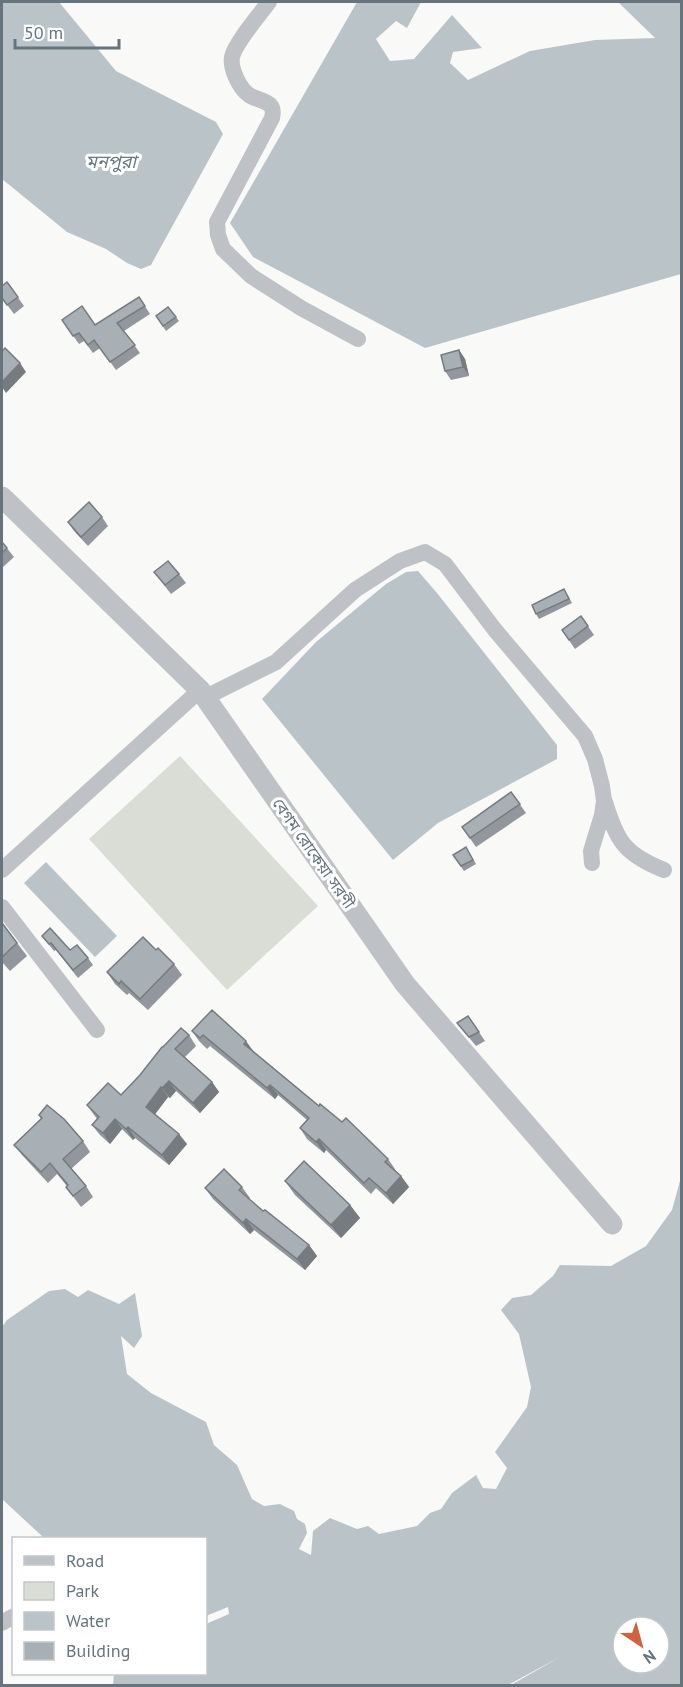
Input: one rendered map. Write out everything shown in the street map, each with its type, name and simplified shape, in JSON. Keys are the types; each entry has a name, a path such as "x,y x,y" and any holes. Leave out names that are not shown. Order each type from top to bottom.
{"street":[{"path":"269,2 237,46 232,58 234,72 239,83 248,94 270,104 273,111 272,118 217,222 218,235 223,249 251,276 301,308 358,339"},
{"name":"বেগম রোকেয়া সরণী","path":"2,497 203,693 405,984 612,1224"},
{"path":"2,870 203,693 276,662 355,590 400,561 425,552 445,564 495,630 585,736 595,759 604,801 616,832 626,848 635,856 664,870"},
{"path":"592,863 591,851 604,801"},
{"path":"2,907 97,1030"}],"green space":[{"path":"180,756 318,906 227,990 89,839"}],"water":[{"name":"মনপুরা","path":"2,2 59,2 116,71 216,122 223,134 151,265 141,269 106,249 67,232 2,179"},
{"path":"357,2 421,2 407,28 396,21 376,39 390,61 414,59 452,15 482,48 453,52 450,63 468,80 530,51 595,40 655,38 618,2 681,2 681,274 425,348 253,257 230,223"},
{"path":"418,571 557,745 557,759 438,823 393,860 262,699 316,642 386,584 406,572"},
{"path":"46,862 117,936 95,957 24,883"},
{"path":"681,1177 681,1685 511,1685 560,1657 508,1685 113,1685 114,1675 207,1675 207,1624 229,1614 228,1607 207,1616 207,1537 43,1537 2,1499 2,1327 7,1320 49,1291 65,1289 78,1297 88,1290 119,1304 135,1293 142,1336 134,1348 121,1336 127,1374 151,1393 206,1422 214,1445 237,1465 252,1499 264,1506 280,1504 294,1511 297,1519 305,1524 307,1533 299,1549 311,1555 313,1531 330,1518 357,1529 368,1526 379,1534 417,1526 430,1513 441,1509 452,1493 476,1475 483,1488 496,1489 507,1468 495,1452 527,1407 531,1387 519,1334 501,1310 512,1298 531,1295 553,1276 560,1265 611,1266 646,1246 672,1210"}],"building":[{"path":"7,282 18,297 7,305 2,298 2,286"},
{"path":"139,297 145,306 117,323 135,345 110,362 94,340 88,345 79,333 73,336 62,320 82,306 95,325"},
{"path":"168,307 176,317 163,326 156,316"},
{"path":"5,348 20,363 2,382 2,351"},
{"path":"459,350 463,367 445,371 441,355"},
{"path":"89,502 102,517 81,537 68,522"},
{"path":"2,542 7,548 2,553"},
{"path":"168,561 179,574 165,585 154,572"},
{"path":"564,589 569,599 536,614 532,605"},
{"path":"581,616 588,626 569,640 562,630"},
{"path":"511,792 520,804 470,838 462,827"},
{"path":"466,847 473,860 461,866 453,855"},
{"path":"2,923 17,943 2,957"},
{"path":"50,928 70,950 77,945 88,958 73,970 51,943 49,944 42,936"},
{"path":"143,937 174,964 140,999 121,981 119,984 107,972"},
{"path":"212,1010 246,1041 244,1044 319,1106 320,1104 342,1122 346,1118 388,1159 385,1162 401,1176 386,1193 369,1178 364,1183 319,1139 316,1142 300,1128 309,1118 270,1085 267,1088 203,1035 200,1038 192,1031"},
{"path":"468,1016 479,1032 469,1037 457,1023"},
{"path":"181,1028 189,1035 175,1049 212,1082 193,1103 169,1081 161,1087 146,1107 179,1134 162,1155 115,1119 103,1133 92,1125 99,1117 87,1105 108,1083 121,1095"},
{"path":"47,1105 64,1119 83,1141 63,1159 86,1186 73,1196 66,1187 68,1185 50,1163 41,1172 14,1145 42,1118 39,1115"},
{"path":"304,1161 350,1205 331,1225 285,1181"},
{"path":"224,1169 242,1187 239,1190 309,1245 297,1259 246,1219 243,1223 205,1188"}]}
